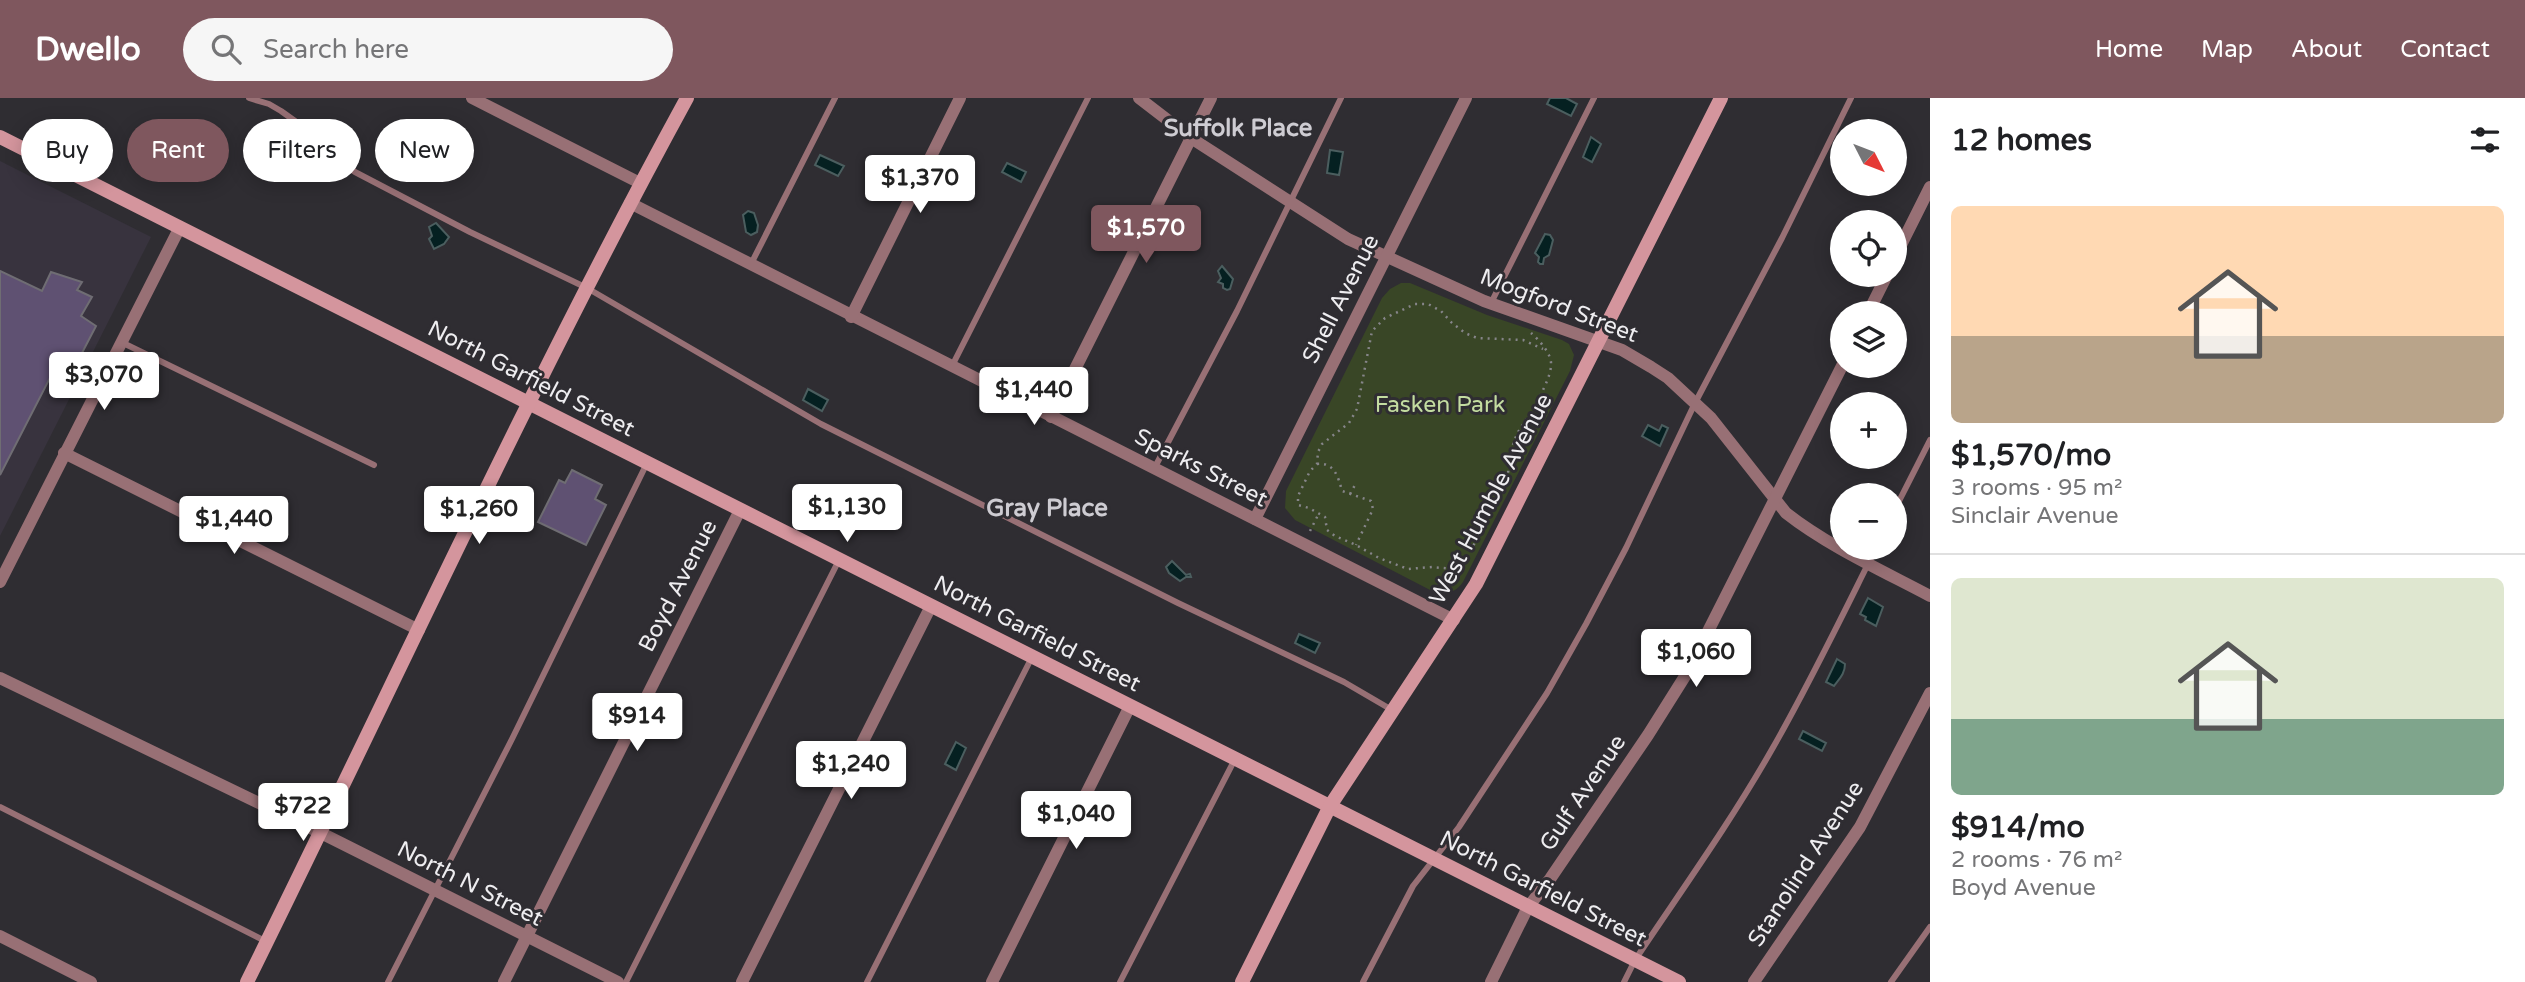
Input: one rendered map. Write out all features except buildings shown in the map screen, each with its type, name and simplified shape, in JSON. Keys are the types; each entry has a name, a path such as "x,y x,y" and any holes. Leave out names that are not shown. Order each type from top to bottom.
{"main road":[{"path":"247,982 529,404 640,183 687,98"},
{"name":"West Humble Avenue","path":"1242,982 1330,806 1476,584 1721,98"},
{"name":"North Garfield Street","path":"0,137 1678,982"}],"street":[{"path":"472,98 489,102 640,183"},
{"path":"851,317 960,98"},
{"name":"Mogford Street","path":"1139,98 1191,138 1348,239 1491,303 1622,349 1651,367 1668,378 1695,403 1741,453 1786,513 1868,563 1930,596"},
{"path":"1051,417 1211,98"},
{"name":"Shell Avenue","path":"1255,519 1466,98"},
{"path":"1907,233 1930,187"},
{"name":"Sparks Street","path":"630,203 1454,620"},
{"path":"0,582 180,227"},
{"name":"Gulf Avenue","path":"1490,982 1528,907 1550,880 1686,673 1836,378"},
{"path":"65,453 419,630"},
{"name":"Boyd Avenue","path":"504,982 740,510"},
{"path":"742,982 931,606"},
{"name":"North N Street","path":"0,678 321,833 618,982"},
{"name":"Stanolind Avenue","path":"1754,982 1860,827 1930,693"},
{"path":"992,982 1130,706"},
{"path":"0,936 92,982"}],"lane":[{"path":"249,98 281,111 295,121 317,146 355,172 470,232 587,288 821,424 1178,603 1344,682 1394,711"},
{"path":"751,264 835,98"},
{"path":"952,366 1088,98"},
{"path":"1155,467 1237,310 1341,98"},
{"path":"1491,303 1594,98"},
{"path":"1363,982 1413,886 1460,827 1554,681 1626,548 1695,403 1782,238 1851,98"},
{"path":"121,342 374,465"},
{"path":"1907,485 1930,440"},
{"path":"388,982 512,739 647,463"},
{"path":"626,982 839,560"},
{"path":"1624,982 1635,960 1770,753 1808,684 1870,560"},
{"path":"867,982 1032,657"},
{"path":"1120,982 1235,759"},
{"path":"0,807 267,942"},
{"path":"1891,982 1930,927"}],"path":[{"path":"1317,464 1322,444 1349,423 1357,409 1372,331 1399,309 1415,304 1428,304 1441,310 1465,333 1477,338 1523,340 1543,349 1550,357 1550,373 1532,411 1519,430 1508,463 1508,477 1492,490 1486,516 1466,561 1453,569 1408,569 1378,558 1331,533 1327,530 1325,517 1309,508 1301,507 1297,501 1310,471 1317,464 1330,466 1337,474 1342,491 1371,501 1373,509 1356,545"},
{"path":"1350,494 1355,485"},
{"path":"1304,544 1318,514"}],"shaded area":[{"path":"1550,98 1566,98 1577,104 1571,116 1547,104"},
{"path":"1591,137 1601,144 1592,162 1583,157"},
{"path":"1330,150 1343,152 1339,175 1327,173"},
{"path":"820,155 844,166 838,176 815,165"},
{"path":"0,161 21,172 21,182 42,182 151,237 0,536"},
{"path":"1007,163 1026,172 1021,182 1002,172"},
{"path":"748,211 754,213 758,225 757,232 751,235 746,232 743,215"},
{"path":"436,223 449,237 444,244 434,249 429,239 432,236 429,227"},
{"path":"1545,234 1550,235 1553,240 1549,255 1544,258 1543,264 1540,264 1535,253"},
{"path":"1222,266 1233,279 1230,289 1227,290 1218,282 1221,278 1218,271"},
{"path":"808,389 828,400 822,411 803,400"},
{"path":"1648,425 1659,431 1662,425 1668,428 1660,446 1642,436"},
{"path":"1172,561 1191,577 1180,581 1169,573 1166,567"},
{"path":"1868,598 1883,607 1876,626 1860,614"},
{"path":"1299,634 1320,643 1315,653 1295,643"},
{"path":"1837,659 1845,664 1845,668 1834,686 1826,682"},
{"path":"1803,731 1826,743 1822,751 1799,739"},
{"path":"956,742 966,748 956,770 945,764"}],"green space":[{"name":"Fasken Park","path":"1401,283 1410,283 1487,315 1562,340 1569,344 1574,355 1570,371 1463,582 1449,592 1432,591 1295,520 1285,508 1286,491 1382,298 1390,289"}],"district":[{"name":"Suffolk Place","path":"1238,128"},
{"name":"Gray Place","path":"1047,508"}]}
